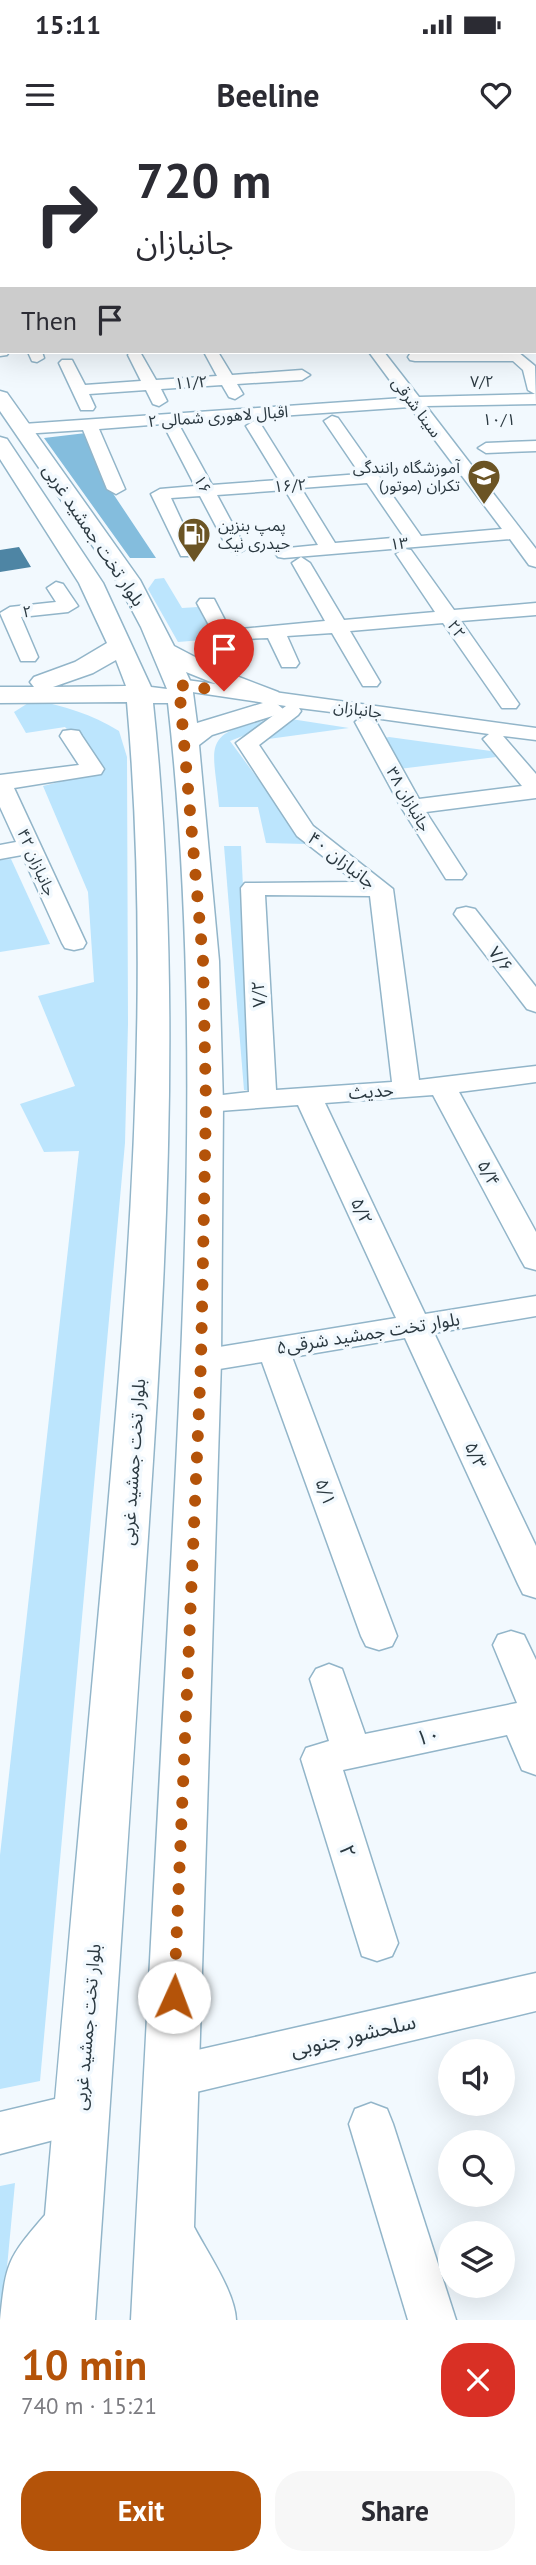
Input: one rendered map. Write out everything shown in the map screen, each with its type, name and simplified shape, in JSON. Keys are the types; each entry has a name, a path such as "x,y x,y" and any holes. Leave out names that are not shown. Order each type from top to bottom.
{"main road":[{"name":"بلوار تخت جمشید غربی","path":"0,397 128,580 163,650 160,690 144,743 153,962 153,1114 140,1370 65,2320"},
{"name":"بلوار تخت جمشید غربی","path":"0,443 91,583 120,645 160,690 186,743 203,961 206,1104 201,1361 161,2320"},
{"path":"31,489 62,485"},
{"path":"41,688 103,659 120,645"},
{"path":"163,650 277,705"},
{"name":"جانبازان","path":"0,683 41,688 160,690"},
{"path":"41,688 118,721 144,743"},
{"name":"جانبازان","path":"0,695 41,688"},
{"path":"186,743 203,729 277,705"},
{"path":"148,885 197,883"},
{"path":"30,2320 34,2272 71,2228"},
{"path":"165,2232 206,2311 206,2320"}],"street":[{"path":"212,354 330,549"},
{"name":"سینا شرقی","path":"377,354 535,557"},
{"path":"415,357 469,354 517,356 531,378"},
{"path":"135,355 167,416"},
{"path":"67,363 116,489"},
{"name":"۱۱/۲","path":"79,390 302,374"},
{"name":"اقبال لاهوری شمالی ۲","path":"23,429 89,419 167,416 250,420 413,402 536,399"},
{"name":"۱۶","path":"167,416 237,549"},
{"name":"۲۲","path":"332,421 372,478 448,617 509,704"},
{"path":"486,448 536,446"},
{"name":"۱۶/۲","path":"187,552 160,495 372,478"},
{"name":"۱۳","path":"338,626 293,558 330,549 411,547 514,533"},
{"path":"0,596 91,583"},
{"name":"۲","path":"28,657 10,613 68,606 56,588"},
{"path":"207,603 224,636 536,609"},
{"path":"338,626 369,682"},
{"path":"275,632 289,663"},
{"name":"جانبازان","path":"160,690 450,727 494,739 536,746"},
{"name":"جانبازان","path":"277,705 366,722 536,734"},
{"name":"۴۰ جانبازان","path":"277,705 247,743 305,831 381,888 407,1089"},
{"name":"۳۸ جانبازان","path":"366,722 412,807 454,874"},
{"path":"0,782 93,769 71,736"},
{"path":"494,739 536,789"},
{"name":"۴۲ جانبازان","path":"0,782 74,943"},
{"path":"412,807 536,789"},
{"path":"0,852 30,847"},
{"name":"۷/۲","path":"263,1099 253,888 381,888"},
{"name":"۷/۶","path":"466,914 535,1000"},
{"name":"حدیث","path":"206,1104 442,1086 536,1074"},
{"name":"۵/۴","path":"442,1086 536,1260"},
{"name":"۵/۲","path":"308,1096 415,1326"},
{"name":"بلوار تخت جمشید شرقی۵","path":"201,1361 536,1306"},
{"name":"۵/۳","path":"415,1326 536,1584"},
{"name":"۵/۱","path":"273,1349 379,1636"},
{"path":"511,1645 530,1711 536,1759"},
{"name":"۲","path":"329,1679 335,1756 377,1943"},
{"name":"۱۰","path":"335,1756 530,1711"},
{"name":"سلحشور جنوبی","path":"171,2077 536,1992"},
{"path":"0,2133 80,2114"},
{"path":"371,2124 432,2320"}],"shaded area":[{"path":"86,433 114,495 156,558 130,558 44,438"},
{"path":"164,578 182,608 198,607 215,639 178,642 148,589 155,579"},
{"path":"33,700 78,711 119,731 127,757 128,1024 125,1143 40,2081 0,2089 0,1855 79,1151 44,1152 20,1104 75,1086 38,996 94,982 88,892 43,786 104,771 65,727 26,733 14,712"},
{"path":"291,719 349,728 261,740"},
{"path":"269,720 258,730 230,741 306,844 266,843 258,807 219,807 214,756 221,737 231,730"},
{"path":"389,737 491,751 496,757 399,769 381,739"},
{"path":"224,846 241,846 253,1090 244,1090"},
{"path":"11,859 50,944 0,952 0,860"},
{"path":"15,2183 2,2320 0,2320 0,2186"}],"building":[{"path":"19,547 31,567 0,572 0,550"}],"place":[{"name":"آموزشگاه رانندگی تکران (موتور)","path":"484,506"},
{"name":"پمپ بنزین حیدری نیک","path":"194,564"}],"route":[{"path":"174,1997 201,1361 206,1104 203,961 179,685 224,691"}]}
